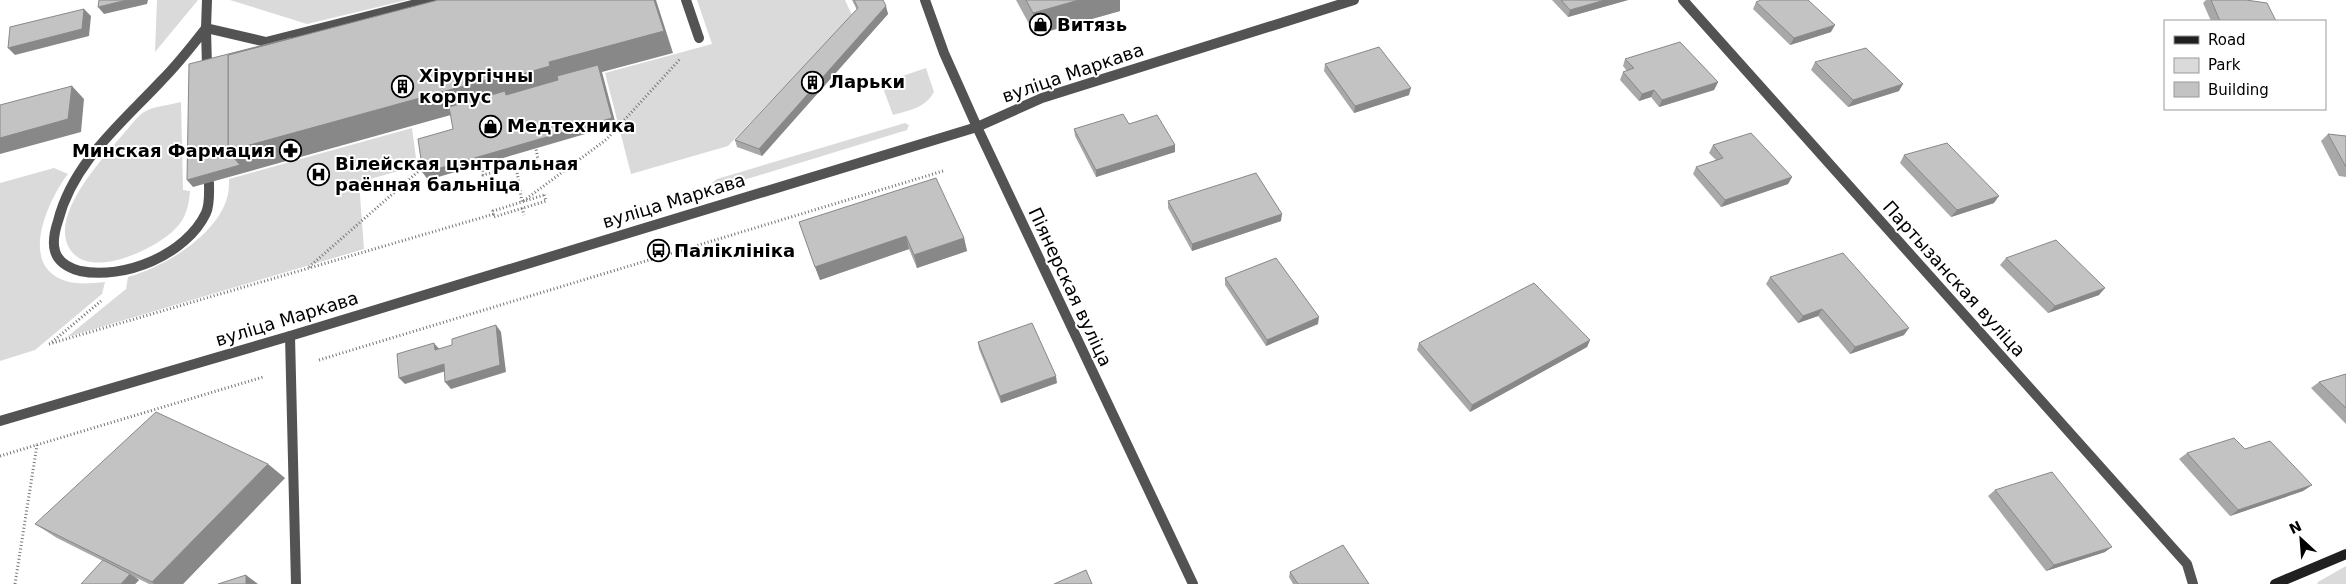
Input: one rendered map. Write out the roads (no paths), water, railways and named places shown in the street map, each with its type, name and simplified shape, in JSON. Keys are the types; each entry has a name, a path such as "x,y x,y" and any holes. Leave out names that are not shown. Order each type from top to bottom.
{"main road":[{"path":"2275,584 2346,554"}],"street":[{"path":"207,0 207,68"},
{"path":"206,28 266,42 432,0"},
{"path":"686,0 699,38"},
{"name":"Піянерская вуліца","path":"926,0 944,53 977,127 1193,584"},
{"name":"вуліца Маркава","path":"0,422 977,127 1042,98 1354,0"},
{"name":"Партызанская вуліца","path":"1683,0 2187,564 2193,584"},
{"path":"206,28 165,77 85,164 62,200 54,235 55,251 60,261 82,273 105,274 130,269 149,261 179,242 195,229 206,214 209,204 209,183"},
{"path":"290,336 296,584"}],"place":[{"name":"Витязь","path":"1041,25"},
{"name":"Ларьки","path":"813,82"},
{"name":"Хірургічны корпус","path":"403,86"},
{"name":"Медтехника","path":"491,126"},
{"name":"Минская Фармация","path":"291,151"},
{"name":"Вілейская цэнтральная раённая бальніца","path":"319,174"},
{"name":"Паліклініка","path":"658,251"}]}
